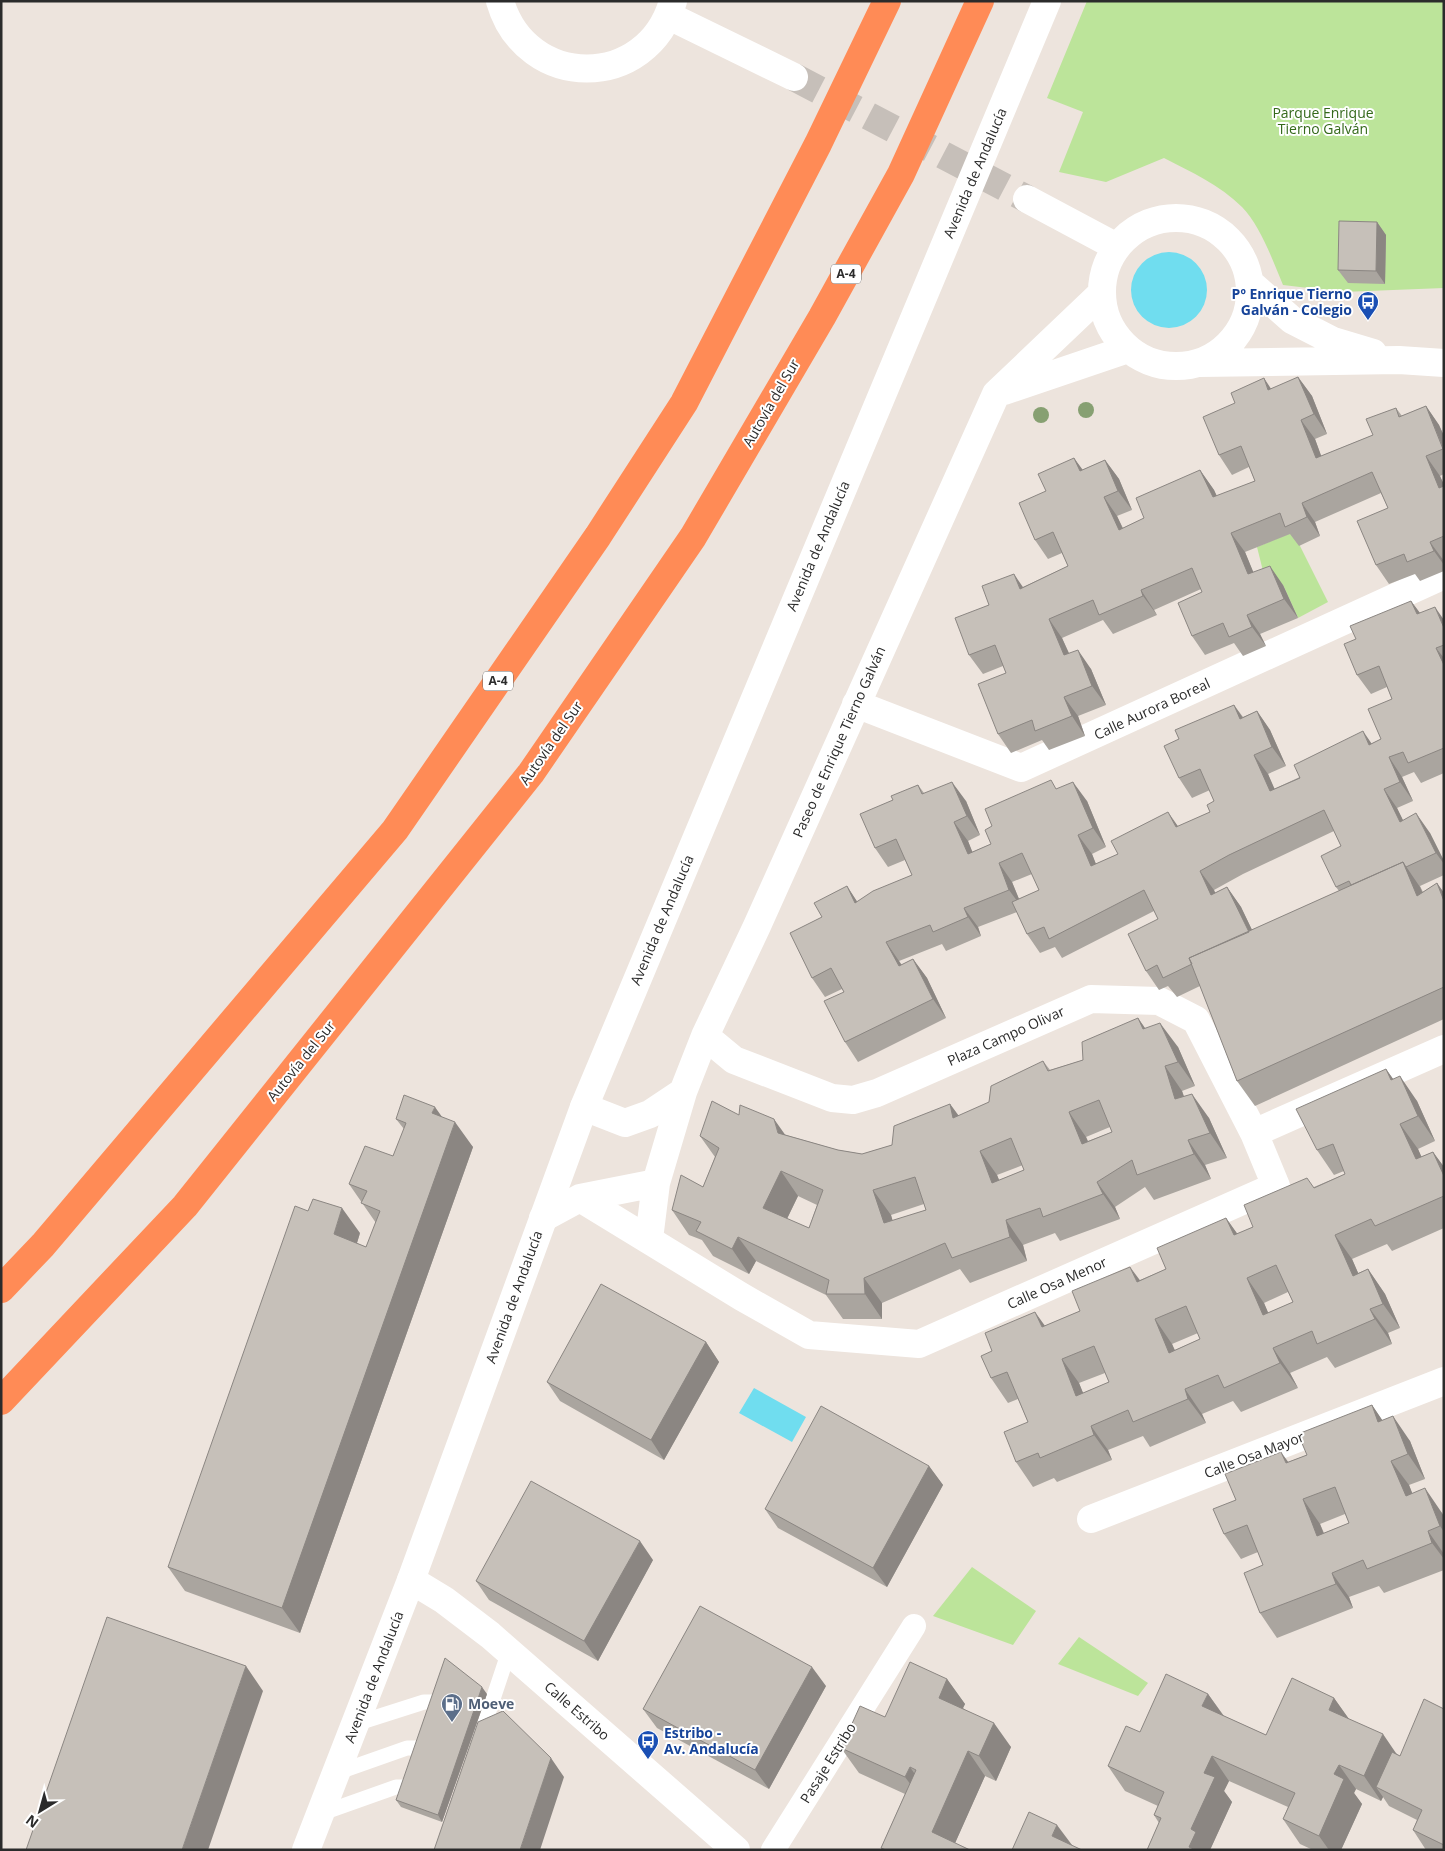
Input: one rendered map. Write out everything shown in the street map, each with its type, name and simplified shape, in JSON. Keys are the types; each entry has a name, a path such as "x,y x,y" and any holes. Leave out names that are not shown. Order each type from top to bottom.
{"highway":[{"name":"A-4","path":"1,1289 42,1244 395,830 598,536 684,403 818,144 887,1"},
{"name":"Autovía del Sur","path":"1,1401 185,1206 531,773 693,537 822,317 901,174 980,1"}],"street":[{"path":"500,1 504,16 520,41 544,59 572,68 602,68 630,59 653,41 671,9 794,77"},
{"name":"Avenida de Andalucía","path":"306,1850 411,1580 584,1107 1047,1"},
{"path":"1027,199 1117,247"},
{"path":"1197,364 1220,352 1238,333 1248,309 1250,283 1244,264 1233,246 1212,228 1186,219 1159,220 1136,230 1117,247 1105,268 1101,294 1105,314 1114,334 1128,349 1149,361 1173,366 1399,360 1444,363"},
{"path":"1250,283 1292,320 1333,341 1399,360"},
{"name":"Paseo de Enrique Tierno Galván","path":"656,1183 683,1092 705,1036 757,926 996,394 1101,294"},
{"path":"996,394 1128,349"},
{"name":"Calle Aurora Boreal","path":"856,704 1021,768 1444,575"},
{"name":"Plaza Campo Olivar","path":"705,1036 734,1060 832,1098 853,1100 877,1093 1090,999 1159,1001 1196,1020 1254,1133"},
{"path":"1254,1133 1444,1049"},
{"path":"584,1107 625,1123 650,1114 683,1092"},
{"name":"Calle Osa Menor","path":"650,1239 742,1297 810,1335 919,1344 1276,1186 1254,1133"},
{"path":"542,1218 580,1198 656,1183 650,1239 580,1198"},
{"name":"Calle Osa Mayor","path":"1091,1519 1444,1381"},
{"name":"Calle Estribo","path":"411,1580 444,1600 509,1651 736,1850"},
{"name":"Pasaje Estribo","path":"773,1850 914,1626"}],"lane":[{"path":"473,1749 489,1700 509,1651"},
{"path":"355,1724 424,1702 437,1702"},
{"path":"336,1773 407,1748 421,1748"},
{"path":"320,1814 396,1787 408,1787"}],"green space":[{"name":"Parque Enrique Tierno Galván","path":"1087,1 1444,1 1444,288 1342,292 1283,285 1255,223 1242,207 1215,186 1164,158 1106,182 1059,172 1083,112 1047,98"},
{"path":"1293,532 1328,602 1298,618 1283,585 1263,571 1257,547"},
{"path":"972,1567 1036,1611 1013,1645 933,1616"},
{"path":"1079,1637 1148,1683 1138,1696 1058,1664"}],"water":[{"path":"1162,252 1176,252 1190,258 1201,269 1207,283 1204,305 1196,317 1176,328 1162,328 1148,322 1137,311 1131,297 1131,283 1137,269 1148,258"},
{"path":"754,1388 806,1417 792,1442 739,1413"}],"building":[{"path":"1339,221 1377,222 1376,271 1338,270"},
{"path":"1298,377 1314,414 1301,420 1316,458 1373,435 1366,419 1396,408 1399,417 1426,406 1443,449 1426,456 1439,488 1444,486 1444,536 1430,542 1434,551 1407,562 1404,554 1376,565 1357,521 1388,508 1372,472 1302,503 1307,517 1285,527 1280,513 1231,533 1248,574 1270,566 1284,599 1247,615 1252,627 1229,637 1223,623 1192,636 1178,603 1202,592 1192,568 1141,590 1143,596 1099,615 1093,600 1049,619 1064,655 1078,650 1092,686 1064,697 1072,716 1035,731 1032,720 998,734 978,684 1006,673 995,645 969,655 955,618 989,605 982,586 1014,574 1020,589 1068,566 1053,532 1035,540 1019,503 1046,491 1038,474 1074,458 1080,471 1105,460 1118,491 1104,497 1119,530 1144,518 1136,498 1200,470 1213,497 1255,481 1241,446 1219,455 1203,417 1235,403 1231,393 1264,378 1268,390"},
{"path":"1411,601 1417,614 1435,607 1444,628 1444,645 1436,648 1444,665 1444,748 1408,763 1403,752 1389,757 1400,782 1384,789 1400,822 1416,813 1436,853 1406,867 1403,862 1351,885 1349,881 1336,887 1321,856 1341,846 1324,810 1229,855 1200,871 1211,895 1227,887 1249,932 1189,958 1192,964 1163,978 1157,965 1146,971 1128,934 1158,919 1144,890 1049,939 1044,927 1027,934 1012,902 1039,890 1022,853 999,863 1009,890 964,908 968,917 933,932 930,925 886,942 899,966 913,959 933,999 845,1042 824,1001 844,992 831,968 812,978 790,933 822,917 814,903 847,886 855,903 873,891 912,875 896,839 875,848 860,814 893,800 891,796 918,785 922,794 952,782 967,816 954,822 968,854 991,844 985,830 992,826 985,809 1051,780 1056,789 1073,782 1093,828 1078,835 1091,866 1118,854 1111,841 1168,812 1176,827 1210,812 1207,805 1214,801 1200,769 1179,778 1164,746 1179,739 1175,730 1234,705 1240,719 1257,711 1272,747 1254,755 1270,791 1300,778 1294,765 1363,731 1369,745 1381,739 1368,709 1392,699 1379,666 1357,675 1344,644 1356,639 1350,626"},
{"path":"1403,862 1417,896 1437,883 1444,901 1444,987 1237,1081 1189,958"},
{"path":"1138,1018 1143,1029 1160,1023 1178,1062 1165,1066 1175,1099 1192,1094 1210,1133 1188,1140 1194,1154 1137,1175 1132,1160 1097,1182 1103,1194 1043,1217 1040,1208 1006,1220 1010,1237 952,1258 945,1243 864,1278 865,1294 826,1294 829,1280 738,1237 732,1249 696,1231 701,1222 672,1210 681,1175 703,1187 719,1148 700,1136 712,1101 739,1115 740,1105 774,1119 778,1133 838,1150 862,1154 892,1145 894,1126 950,1104 953,1118 989,1102 991,1086 1043,1061 1048,1071 1083,1060 1082,1042","holes":["1099,1100 1112,1132 1082,1144 1069,1112","1011,1138 1024,1170 992,1183 980,1151","781,1171 823,1190 809,1228 763,1208","915,1177 926,1210 884,1223 873,1190"]},
{"path":"1386,1069 1391,1080 1400,1076 1418,1116 1400,1124 1416,1159 1433,1152 1444,1176 1444,1196 1375,1226 1371,1219 1335,1235 1353,1276 1368,1269 1383,1304 1370,1309 1375,1319 1317,1344 1312,1331 1273,1348 1280,1363 1224,1388 1218,1375 1185,1389 1188,1399 1133,1422 1128,1410 1091,1426 1094,1435 1040,1458 1038,1453 1016,1462 1004,1432 1028,1422 1007,1372 991,1378 981,1356 992,1351 985,1333 1035,1312 1042,1327 1080,1311 1072,1291 1130,1267 1137,1282 1166,1269 1157,1248 1226,1218 1234,1235 1253,1227 1244,1205 1307,1178 1314,1188 1345,1174 1333,1144 1317,1150 1296,1109","holes":["1276,1265 1293,1302 1263,1315 1247,1278","1186,1306 1200,1339 1169,1353 1155,1319","1094,1346 1109,1382 1076,1396 1062,1359"]},
{"path":"404,1095 435,1107 432,1113 455,1122 282,1608 168,1567 295,1206 308,1211 313,1199 342,1208 334,1234 366,1247 380,1211 361,1203 367,1191 349,1184 365,1146 393,1156 406,1123 396,1119"},
{"path":"601,1284 706,1342 651,1440 547,1382"},
{"path":"1372,1405 1378,1422 1393,1416 1408,1454 1391,1461 1406,1496 1425,1488 1440,1526 1428,1531 1432,1543 1367,1569 1363,1560 1332,1573 1336,1584 1260,1613 1244,1573 1263,1565 1247,1525 1224,1534 1213,1509 1236,1500 1225,1474 1281,1452 1286,1463 1307,1455 1298,1434","holes":["1335,1487 1349,1523 1317,1536 1303,1499"]},
{"path":"821,1406 929,1466 873,1568 765,1509"},
{"path":"531,1481 640,1541 584,1641 476,1581"},
{"path":"700,1606 812,1667 755,1770 643,1709"},
{"path":"107,1617 246,1666 182,1850 26,1850"},
{"path":"445,1658 482,1687 438,1815 396,1800"},
{"path":"910,1662 947,1679 939,1698 994,1723 979,1756 968,1751 932,1832 970,1850 886,1850 881,1848 916,1770 910,1767 905,1777 841,1748 860,1706 885,1717"},
{"path":"1166,1674 1208,1694 1202,1706 1266,1735 1292,1678 1334,1698 1329,1710 1383,1734 1364,1776 1339,1765 1334,1774 1344,1779 1319,1836 1283,1819 1295,1793 1212,1756 1204,1773 1215,1777 1191,1829 1196,1832 1189,1847 1196,1850 1147,1850 1161,1818 1154,1815 1164,1792 1108,1766 1126,1726 1140,1732"},
{"path":"1424,1699 1444,1709 1444,1845 1413,1830 1422,1810 1376,1787 1392,1752 1400,1756"},
{"path":"503,1711 551,1758 520,1850 434,1850 478,1722"},
{"path":"1029,1812 1057,1825 1052,1836 1082,1850 1012,1850"}],"tunnel":[{"path":"794,77 1027,199"}],"place":[{"name":"Pº Enrique Tierno Galván - Colegio","path":"1368,321"},
{"name":"Moeve","path":"452,1723"},
{"name":"Estribo - Av. Andalucía","path":"648,1760"}]}
